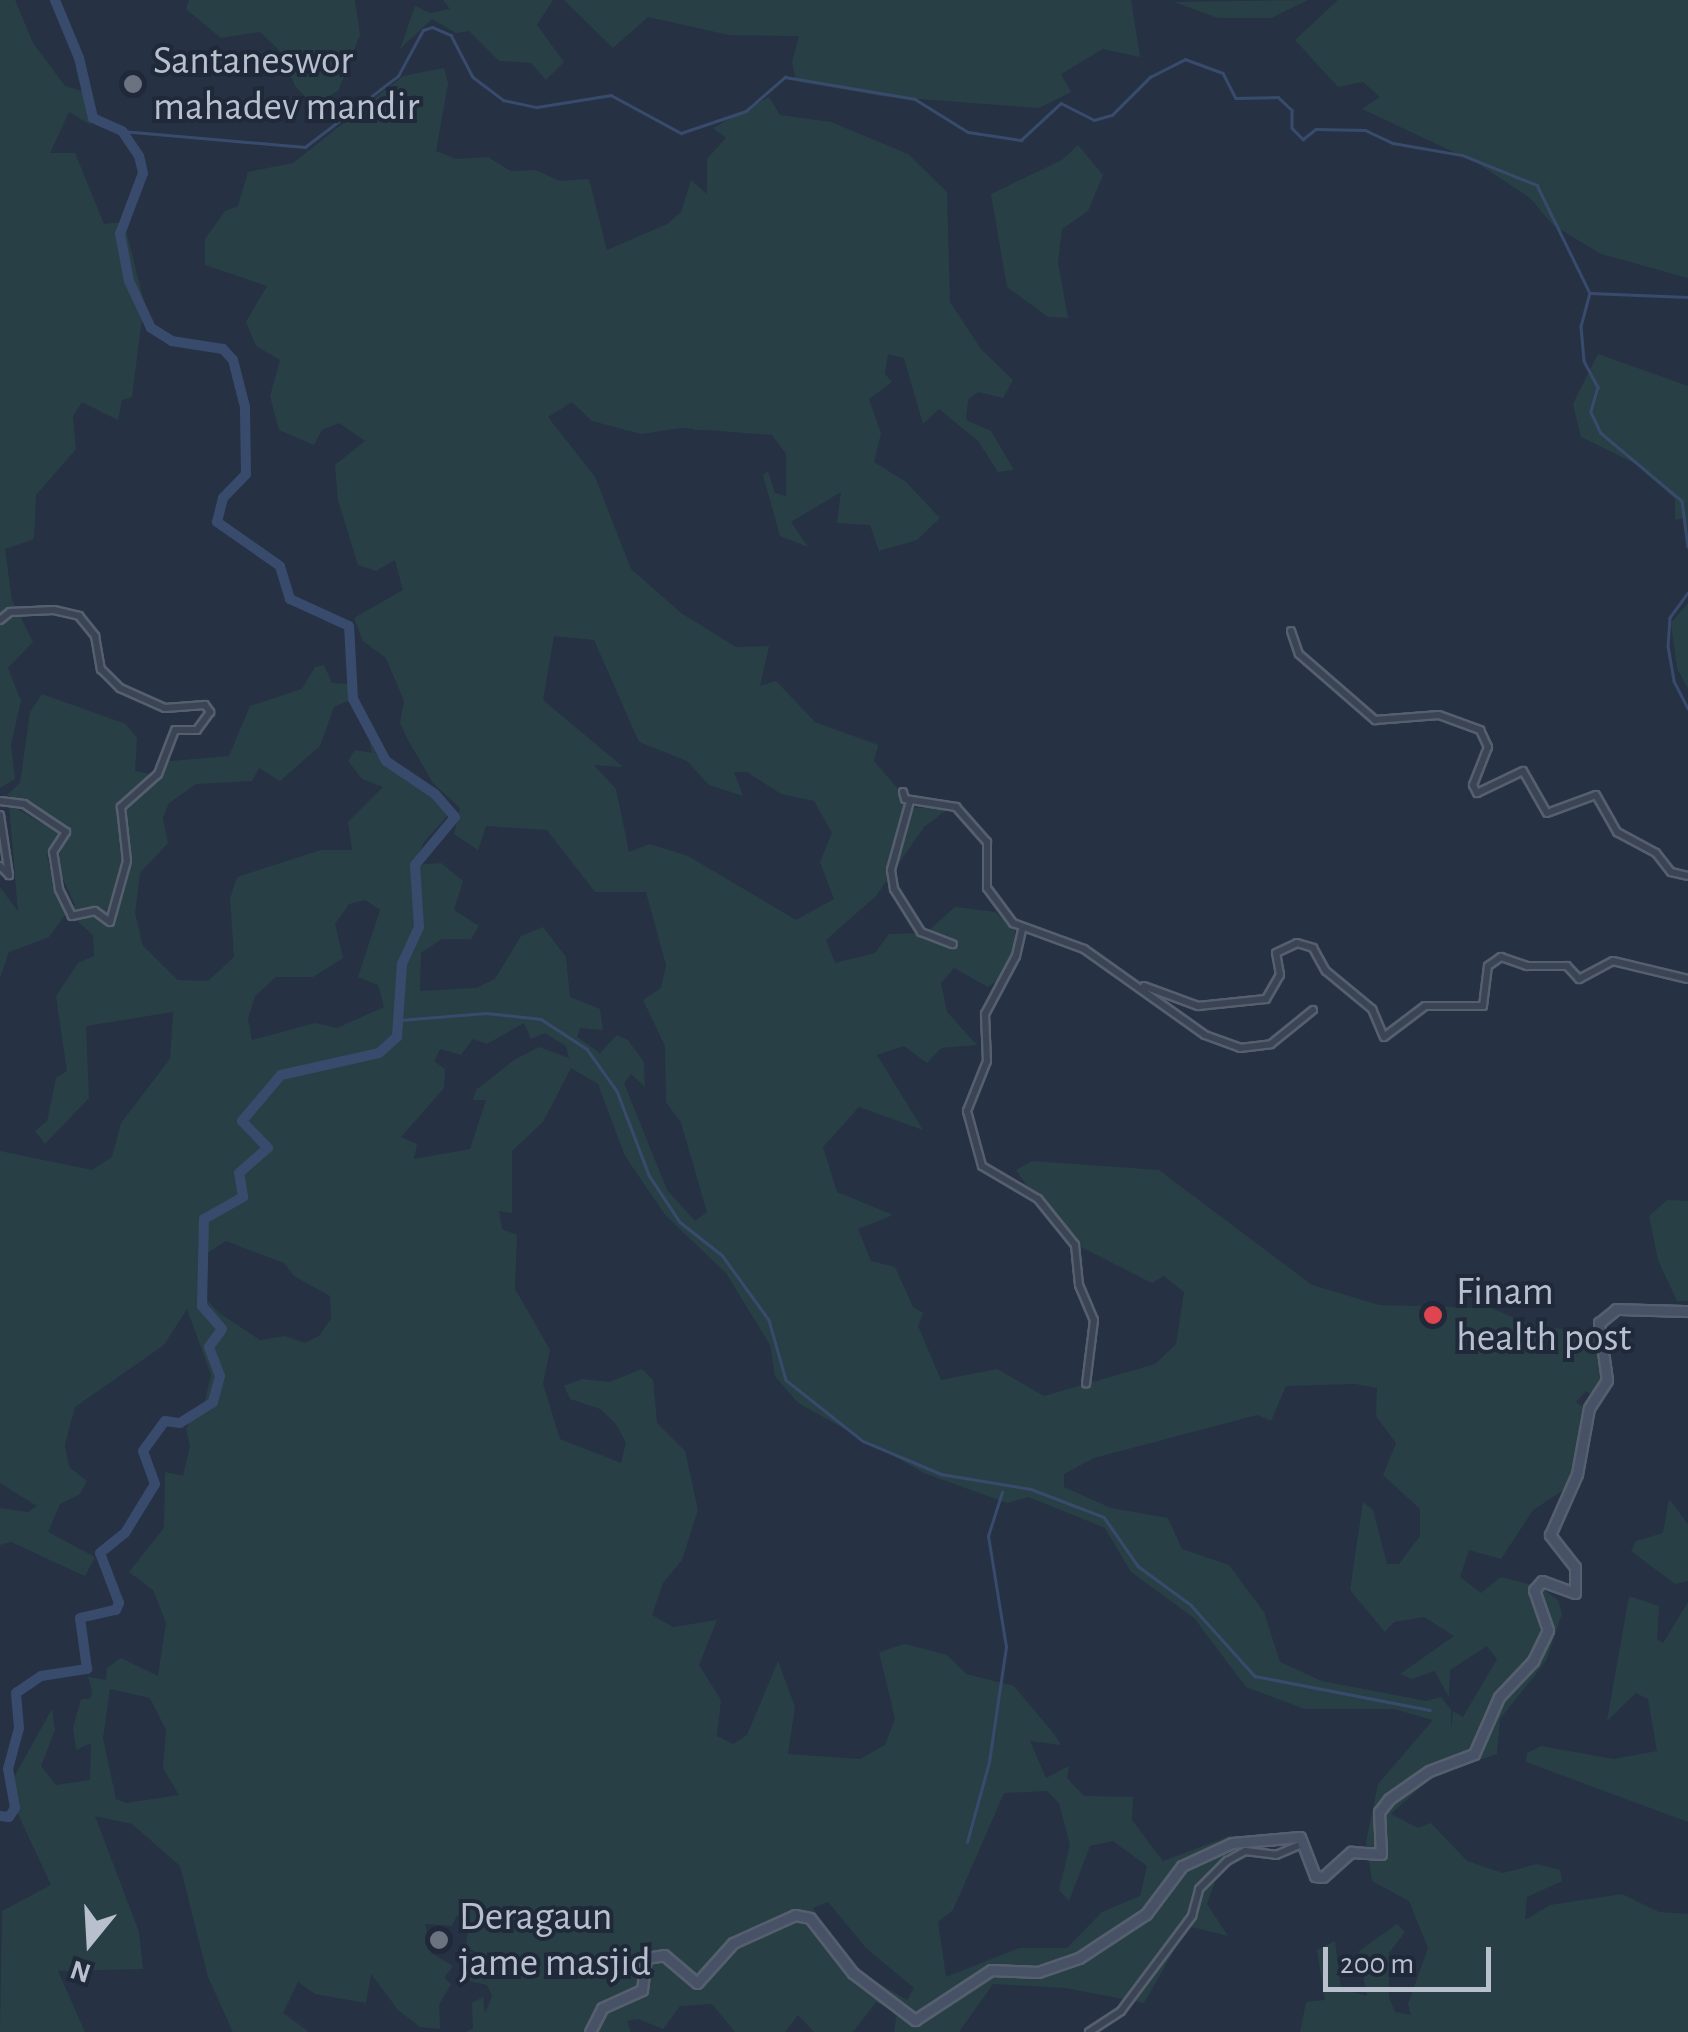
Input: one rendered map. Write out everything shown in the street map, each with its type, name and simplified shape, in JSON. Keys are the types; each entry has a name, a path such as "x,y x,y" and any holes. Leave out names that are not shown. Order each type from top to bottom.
{"main road":[{"path":"590,2032 602,2008 642,1990 646,1958 664,1955 697,1983 733,1943 795,1915 810,1918 853,1973 915,2020 991,1970 1038,1972 1078,1958 1146,1914 1182,1866 1232,1842 1274,1843 1291,1834 1306,1843 1315,1876 1324,1877 1351,1852 1374,1858 1383,1842 1379,1812 1390,1799 1429,1772 1474,1754 1499,1697 1533,1662 1548,1630 1534,1590 1542,1581 1575,1593 1576,1568 1550,1536 1578,1474 1589,1408 1606,1380 1599,1323 1616,1309 1688,1310"}],"street":[{"path":"0,620 10,612 54,610 79,616 95,636 101,668 120,688 165,708 205,705 210,712 197,730 175,730 158,774 121,806 127,861 110,922 95,911 72,916 60,889 53,852 66,832 24,804 0,801"},
{"path":"1292,631 1299,654 1375,720 1439,715 1480,730 1488,747 1472,785 1478,793 1523,770 1548,813 1596,795 1617,832 1656,853 1671,872 1688,876"},
{"path":"903,792 910,801 956,807 987,842 987,888 1022,930 1060,936 1144,986 1205,1035 1240,1048 1271,1044 1312,1010"},
{"path":"910,801 894,858 894,889 922,932 953,944"},
{"path":"0,815 10,875 0,866"},
{"path":"1022,930 985,1014 987,1060 967,1111 982,1166 1038,1199 1075,1245 1079,1286 1094,1320 1086,1384"},
{"path":"1144,986 1198,1006 1266,999 1280,975 1276,952 1297,943 1313,948 1326,972 1372,1009 1384,1036 1425,1006 1483,1006 1488,966 1501,957 1527,966 1567,966 1579,979 1613,962 1688,978"},
{"path":"1089,2032 1122,2012 1192,1916 1199,1889 1228,1860 1246,1851 1276,1855 1306,1843"}],"green space":[{"path":"0,0 15,0 33,43 65,86 82,91 91,125 69,112 50,153 75,153 104,224 124,222 144,302 132,397 122,400 118,420 82,402 73,416 76,449 36,495 34,539 5,549 12,600 33,642 8,668 21,701 11,744 15,779 0,788"},
{"path":"189,0 355,0 360,35 338,91 313,105 295,86 281,52 260,32 221,38 186,9"},
{"path":"443,0 553,0 537,25 564,62 546,80 531,63 499,61 469,31 456,33 432,19 400,49 415,6 430,13 450,9"},
{"path":"564,0 1131,0 1140,57 1103,49 1061,74 1071,92 1039,108 881,96 796,81 792,62 799,36 729,35 648,17 613,48"},
{"path":"1308,0 1271,18 1218,18 1174,2"},
{"path":"1338,0 1688,0 1688,278 1601,254 1553,225 1530,198 1477,163 1362,109 1380,97 1363,82 1338,87 1295,40"},
{"path":"444,68 448,83 436,151 456,159 488,157 511,171 536,170 560,181 589,179 607,250 667,224 681,212 691,180 707,194 707,159 726,138 713,128 769,97 780,115 831,122 908,154 947,192 950,302 981,349 1013,380 1003,398 978,392 968,400 966,420 991,431 1014,470 998,472 978,441 939,409 923,424 904,358 888,354 885,374 892,382 869,399 881,433 874,462 906,482 940,518 917,540 879,551 870,525 837,523 841,492 791,522 808,547 780,536 763,475 768,471 775,493 786,496 786,454 772,435 681,428 641,434 592,421 572,402 548,417 595,477 631,569 681,613 736,647 769,646 760,686 776,681 815,722 878,745 874,761 914,808 949,808 924,827 876,896 826,940 835,963 875,953 889,934 926,933 955,907 995,912 1015,930 1014,958 1000,979 988,987 954,968 941,983 947,1012 977,1045 941,1048 927,1063 904,1046 877,1055 923,1130 859,1107 823,1147 837,1192 893,1215 858,1229 871,1261 895,1267 913,1307 923,1313 918,1326 941,1380 997,1369 1044,1396 1155,1364 1176,1344 1184,1292 1164,1276 1152,1283 1063,1238 1016,1170 1032,1161 1159,1170 1312,1285 1379,1305 1491,1308 1532,1326 1597,1332 1605,1391 1598,1399 1586,1391 1576,1402 1587,1410 1576,1482 1533,1510 1501,1559 1469,1550 1460,1577 1481,1593 1501,1577 1540,1587 1558,1600 1562,1614 1546,1661 1500,1719 1497,1754 1434,1775 1391,1814 1418,1828 1431,1823 1466,1860 1484,1867 1503,1873 1537,1864 1560,1870 1562,1881 1527,1897 1525,1920 1550,1905 1622,1894 1659,1912 1688,1914 1688,2032 1300,2032 1306,2002 1325,2000 1317,1950 1335,1941 1341,1989 1367,1996 1359,1951 1397,1924 1405,1932 1389,1953 1389,1997 1395,2012 1411,2015 1408,2004 1428,1948 1409,1901 1372,1881 1366,1842 1378,1784 1433,1720 1394,1709 1304,1709 1246,1687 1194,1618 1131,1572 1105,1528 1029,1497 1007,1503 924,1473 798,1403 775,1376 770,1345 726,1273 666,1216 625,1156 598,1084 571,1068 543,1122 512,1151 512,1213 499,1211 502,1229 517,1235 515,1289 550,1350 543,1384 560,1439 621,1463 626,1443 616,1424 600,1409 570,1399 564,1386 582,1379 609,1382 642,1369 653,1380 657,1423 685,1451 698,1510 682,1560 663,1583 652,1615 673,1627 717,1620 699,1665 721,1700 717,1736 733,1744 747,1735 778,1661 795,1707 788,1754 860,1759 885,1745 895,1719 879,1652 905,1644 947,1655 966,1674 1014,1686 1055,1735 1061,1745 1030,1741 1046,1778 1069,1766 1067,1778 1084,1796 1133,1797 1132,1820 1163,1861 1232,1835 1207,1904 1228,1936 1188,1926 1144,2003 1065,1988 993,1984 959,2032 894,2032 897,2013 876,2002 853,2032 814,2032 798,2015 785,2032 735,2032 712,2004 680,2006 663,2029 638,2019 627,2021 631,2032 466,2032 473,2028 472,2003 483,1997 485,2013 492,1996 487,1985 469,1981 480,1954 466,1947 469,1922 457,1915 452,1926 425,1924 431,1953 453,1966 444,1978 451,1984 439,2005 440,2029 420,2027 398,2010 371,1974 366,2003 315,1994 298,1982 283,2013 309,2032 233,2032 208,1977 180,1866 132,1824 95,1816 139,1932 143,1969 58,1971 85,2032 0,2032 2,1911 51,1885 18,1814 14,1777 52,1709 55,1730 41,1766 56,1785 90,1780 91,1743 76,1750 73,1728 81,1699 90,1699 88,1677 106,1680 107,1668 121,1658 158,1676 166,1623 153,1590 129,1572 164,1528 165,1472 183,1476 190,1446 186,1428 205,1401 211,1375 187,1309 164,1345 75,1407 65,1445 69,1467 87,1481 80,1494 60,1504 48,1532 95,1557 85,1576 11,1542 0,1545 0,1508 28,1512 37,1506 0,1483 0,1151 92,1170 112,1157 121,1123 170,1059 173,1012 86,1026 89,1098 45,1144 35,1131 47,1121 56,1078 67,1071 56,996 78,963 94,956 93,935 67,912 49,937 9,952 0,978 0,887 18,911 9,804 60,834 47,855 49,866 56,892 69,911 75,905 56,864 69,831 7,795 20,783 30,712 42,694 126,724 137,738 135,771 150,774 160,762 229,756 250,706 302,689 315,667 324,665 332,683 351,684 350,700 334,707 320,746 280,781 259,768 252,781 196,784 169,803 163,818 168,843 140,873 135,913 143,946 178,980 208,981 234,957 230,899 237,877 321,850 352,850 348,822 383,787 362,779 348,761 355,750 372,753 369,740 376,754 408,782 435,794 449,814 424,842 414,865 441,863 463,881 454,910 479,926 471,939 442,939 421,953 420,991 476,988 495,979 521,936 543,927 566,957 570,997 600,1009 603,1030 580,1028 577,1037 600,1053 617,1035 628,1040 644,1062 645,1087 631,1074 624,1083 667,1190 695,1221 707,1212 681,1123 666,1102 665,1046 643,1000 661,988 666,965 646,892 595,892 547,830 486,826 478,850 454,834 460,808 433,783 409,742 400,723 404,701 386,658 363,641 354,618 403,590 395,560 376,571 358,565 338,500 335,465 365,441 339,423 322,430 314,445 279,430 270,396 280,360 256,346 246,322 267,286 205,265 205,239 225,211 238,206 248,172 293,163 403,76","holes":["554,636 594,640 639,742 687,761 709,785 743,796 734,772 747,772 781,794 814,801 832,833 820,862 834,899 796,920 688,856 650,844 629,852 616,789 594,765 623,767 543,700","365,900 380,910 358,977 378,985 384,1007 337,1028 315,1023 252,1040 248,1019 255,996 276,977 313,977 343,958 335,924 349,904","524,1023 531,1039 545,1033 566,1046 569,1058 539,1047 514,1060 476,1090 473,1100 486,1100 470,1149 414,1159 417,1144 401,1137 444,1088 445,1069 434,1061 440,1049 461,1055 473,1039 487,1044","226,1241 284,1263 294,1276 330,1296 331,1319 319,1336 305,1343 285,1336 260,1340 219,1313 206,1299 204,1255","1355,1384 1377,1388 1376,1416 1396,1443 1383,1475 1420,1509 1420,1536 1399,1564 1387,1564 1373,1510 1363,1502 1350,1590 1385,1632 1394,1622 1424,1617 1454,1636 1400,1674 1412,1679 1435,1671 1449,1698 1450,1670 1487,1646 1497,1659 1463,1717 1453,1711 1451,1730 1451,1710 1441,1697 1426,1701 1322,1681 1280,1662 1264,1612 1229,1565 1182,1549 1168,1518 1111,1508 1064,1487 1064,1474 1094,1458 1257,1415 1271,1421 1286,1386","110,1689 150,1698 166,1730 163,1768 179,1795 126,1803 116,1799 103,1738","1047,1791 1059,1803 1070,1845 1059,1890 1069,1901 1090,1846 1113,1841 1147,1866 1140,1896 1102,1912 1067,1948 1019,1948 946,1977 938,1922 953,1910 1004,1793","828,1902 866,1948 914,1988 907,2000 851,1967 834,1948 813,1908"]},
{"path":"1078,145 1103,175 1088,211 1062,229 1058,263 1068,318 1048,317 1007,287 991,194 1062,160"},
{"path":"1598,354 1688,386 1688,544 1684,518 1675,520 1675,499 1634,463 1581,437 1573,404"},
{"path":"1688,603 1688,689 1677,668 1671,623"},
{"path":"1667,1200 1688,1201 1688,1301 1677,1301 1658,1260 1649,1216"},
{"path":"1669,1499 1688,1524 1688,1581 1675,1584 1631,1551 1636,1541 1663,1533"},
{"path":"1629,1596 1659,1606 1657,1639 1663,1643 1688,1602 1688,1822 1526,1762 1527,1753 1541,1746 1614,1759 1657,1751 1648,1699 1636,1693 1607,1721"}],"waterway":[{"path":"0,1816 9,1817 15,1808 8,1769 19,1728 16,1693 41,1676 87,1669 80,1618 116,1610 119,1603 100,1553 125,1533 155,1484 143,1451 165,1421 180,1423 213,1402 220,1376 209,1347 222,1329 202,1306 204,1219 243,1197 239,1173 268,1148 242,1121 281,1075 379,1053 397,1037 402,964 419,927 415,865 455,817 435,794 386,761 353,699 349,626 290,599 280,566 217,522 223,498 246,474 245,407 233,360 223,349 172,341 151,328 129,281 120,234 143,173 139,156 122,131 93,118 79,58 55,0"},
{"path":"122,131 305,147 398,76 423,30 432,27 451,35 473,77 503,100 537,107 611,95 681,133 746,111 785,77 915,99 968,132 1021,140 1061,103 1094,120 1112,115 1150,77 1185,59 1223,73 1236,98 1278,97 1292,110 1292,128 1303,139 1316,129 1365,130 1393,143 1462,155 1537,185 1590,293 1581,326 1584,361 1598,387 1591,412 1601,433 1682,501 1688,547"},
{"path":"1590,293 1688,297"},
{"path":"1688,593 1670,618 1668,646 1674,681 1688,709"},
{"path":"400,1020 486,1013 541,1019 587,1049 617,1091 649,1175 680,1222 722,1255 769,1320 786,1380 863,1441 941,1474 1031,1489 1104,1517 1138,1566 1191,1605 1255,1676 1430,1710"},
{"path":"967,1842 989,1762 1006,1647 988,1536 1002,1492"}],"place":[{"name":"Santaneswor mahadev mandir","path":"133,84"},
{"name":"Finam health post","path":"1433,1315"},
{"name":"Deragaun jame masjid","path":"439,1940"}]}
